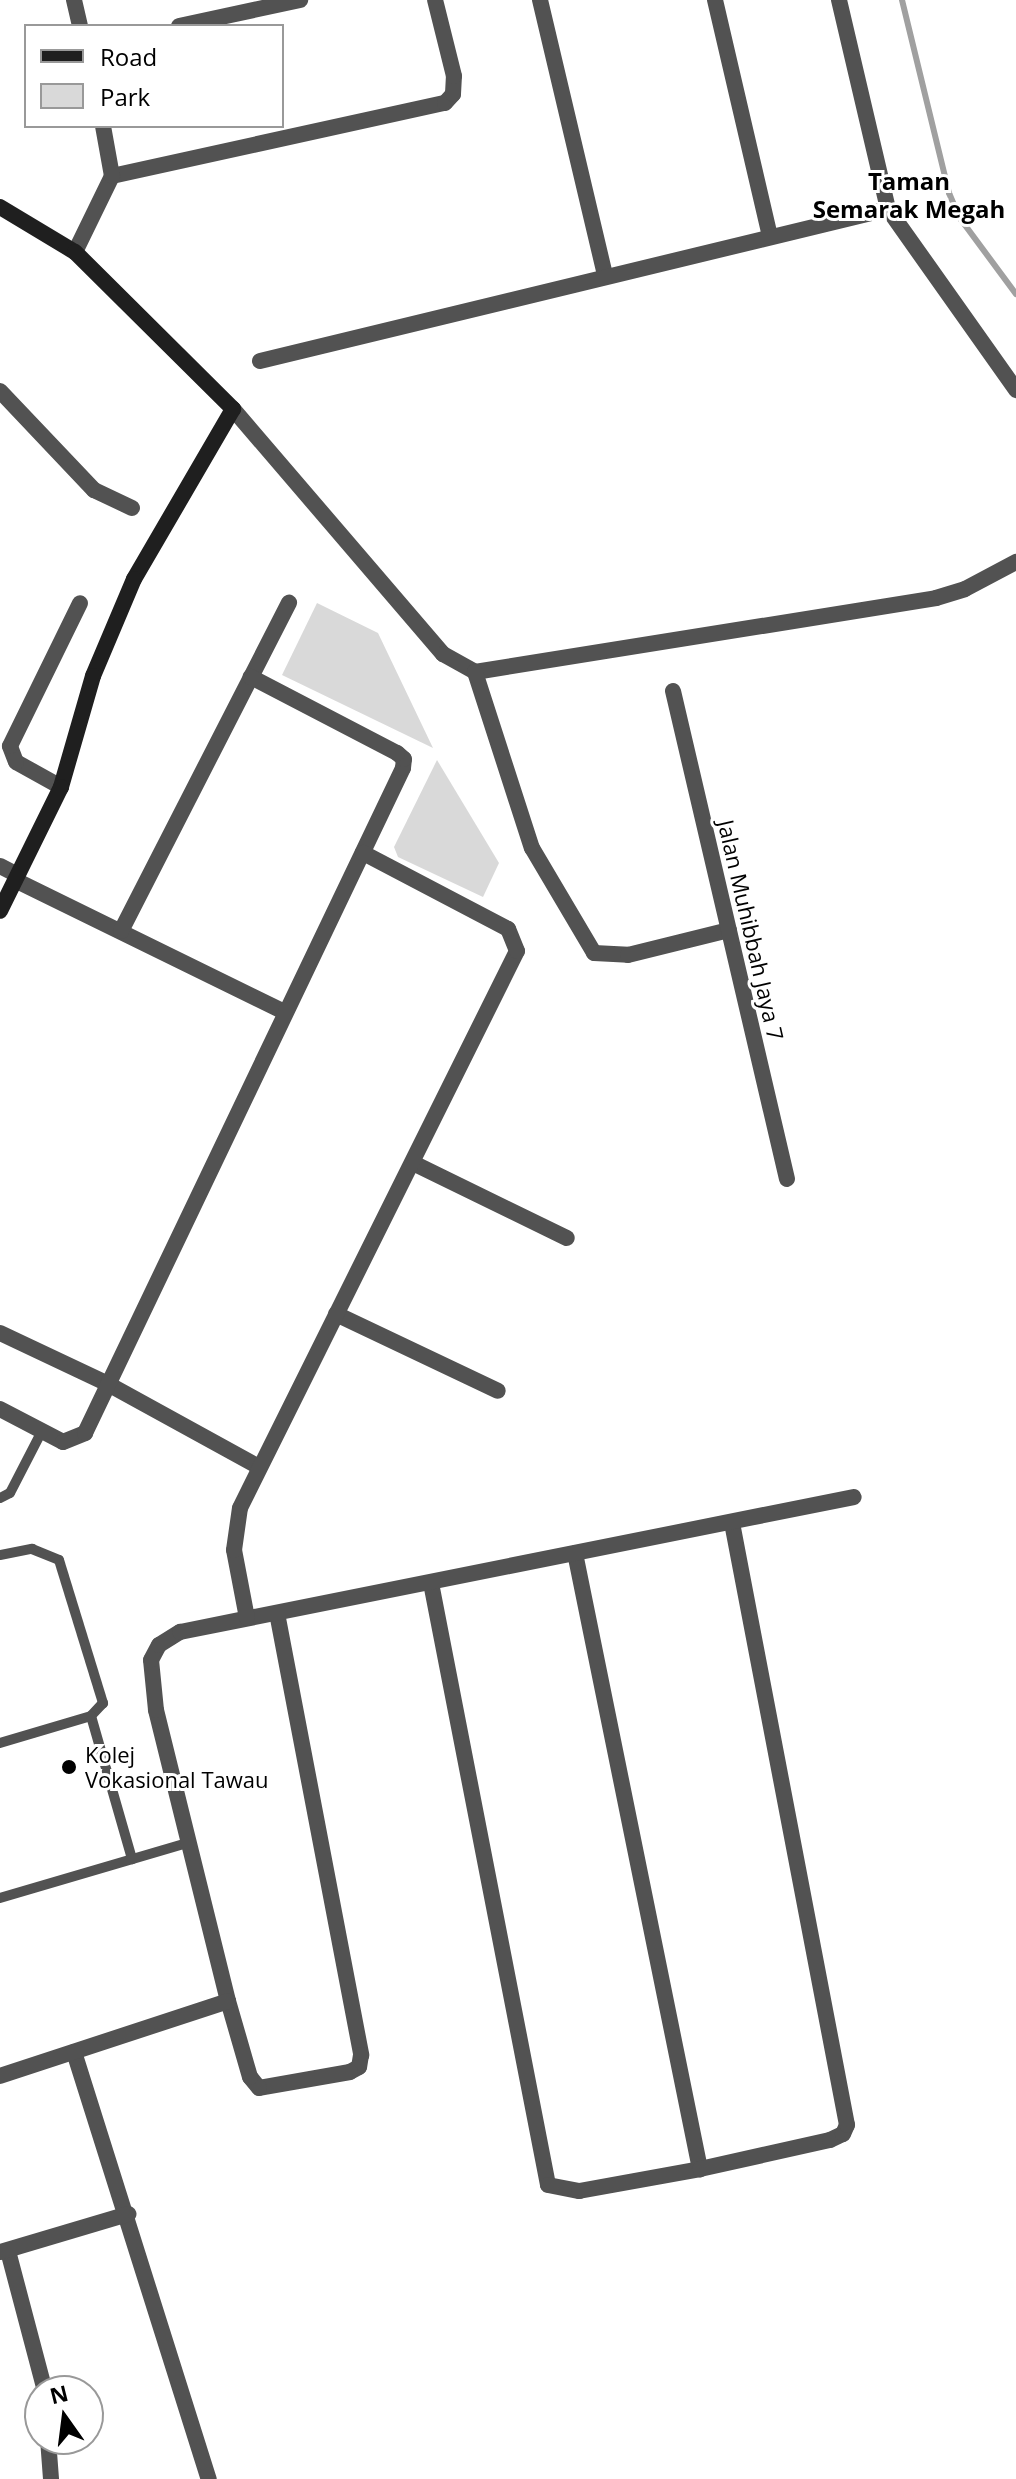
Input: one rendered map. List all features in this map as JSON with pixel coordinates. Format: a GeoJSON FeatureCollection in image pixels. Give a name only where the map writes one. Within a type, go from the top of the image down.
{"type":"FeatureCollection","features":[{"type":"Feature","properties":{"kind":"street"},"geometry":{"type":"LineString","coordinates":[[74,0],[80,24]]}},
{"type":"Feature","properties":{"kind":"street"},"geometry":{"type":"LineString","coordinates":[[188,24],[300,0]]}},
{"type":"Feature","properties":{"kind":"street"},"geometry":{"type":"LineString","coordinates":[[112,176],[445,103],[453,94],[454,76],[435,0]]}},
{"type":"Feature","properties":{"kind":"street"},"geometry":{"type":"LineString","coordinates":[[540,0],[605,276]]}},
{"type":"Feature","properties":{"kind":"street"},"geometry":{"type":"LineString","coordinates":[[715,0],[770,236]]}},
{"type":"Feature","properties":{"kind":"street"},"geometry":{"type":"LineString","coordinates":[[839,0],[888,209],[1016,390]]}},
{"type":"Feature","properties":{"kind":"street"},"geometry":{"type":"LineString","coordinates":[[75,252],[112,176],[103,128]]}},
{"type":"Feature","properties":{"kind":"street"},"geometry":{"type":"LineString","coordinates":[[0,207],[75,252],[233,409],[443,654],[475,672],[936,598],[965,589],[1016,562]]}},
{"type":"Feature","properties":{"kind":"street"},"geometry":{"type":"LineString","coordinates":[[260,361],[888,209]]}},
{"type":"Feature","properties":{"kind":"street"},"geometry":{"type":"LineString","coordinates":[[0,391],[94,490],[132,508]]}},
{"type":"Feature","properties":{"kind":"street"},"geometry":{"type":"LineString","coordinates":[[0,911],[61,787],[93,676],[134,579],[233,409]]}},
{"type":"Feature","properties":{"kind":"street"},"geometry":{"type":"LineString","coordinates":[[121,931],[289,602]]}},
{"type":"Feature","properties":{"kind":"street"},"geometry":{"type":"LineString","coordinates":[[61,787],[16,762],[10,746],[80,603]]}},
{"type":"Feature","properties":{"kind":"street"},"geometry":{"type":"LineString","coordinates":[[475,672],[532,848],[594,953],[628,955],[729,930]]}},
{"type":"Feature","properties":{"kind":"street"},"geometry":{"type":"LineString","coordinates":[[0,1409],[63,1442],[79,1438],[108,1384],[363,853],[404,759],[251,677]]}},
{"type":"Feature","properties":{"kind":"street","name":"Jalan Muhibbah Jaya 7"},"geometry":{"type":"LineString","coordinates":[[673,691],[787,1179]]}},
{"type":"Feature","properties":{"kind":"street"},"geometry":{"type":"LineString","coordinates":[[247,1618],[233,1533],[259,1467],[517,951],[516,939],[508,929],[363,853]]}},
{"type":"Feature","properties":{"kind":"street"},"geometry":{"type":"LineString","coordinates":[[0,866],[17,878],[285,1012]]}},
{"type":"Feature","properties":{"kind":"street"},"geometry":{"type":"LineString","coordinates":[[413,1163],[567,1238]]}},
{"type":"Feature","properties":{"kind":"street"},"geometry":{"type":"LineString","coordinates":[[336,1314],[498,1391]]}},
{"type":"Feature","properties":{"kind":"street"},"geometry":{"type":"LineString","coordinates":[[0,1333],[108,1384],[259,1467]]}},
{"type":"Feature","properties":{"kind":"street"},"geometry":{"type":"LineString","coordinates":[[277,1613],[359,2067],[259,2088],[250,2077],[228,2001],[156,1710],[151,1660],[159,1645],[180,1632],[854,1497]]}},
{"type":"Feature","properties":{"kind":"street"},"geometry":{"type":"LineString","coordinates":[[431,1583],[548,2185],[579,2191],[700,2169],[830,2140],[843,2134],[847,2125],[732,1523]]}},
{"type":"Feature","properties":{"kind":"street"},"geometry":{"type":"LineString","coordinates":[[575,1553],[700,2169]]}},
{"type":"Feature","properties":{"kind":"street"},"geometry":{"type":"LineString","coordinates":[[0,2076],[228,2001]]}},
{"type":"Feature","properties":{"kind":"street"},"geometry":{"type":"LineString","coordinates":[[74,2052],[128,2214],[209,2479]]}},
{"type":"Feature","properties":{"kind":"street"},"geometry":{"type":"LineString","coordinates":[[40,2375],[4,2252],[128,2214]]}},
{"type":"Feature","properties":{"kind":"street"},"geometry":{"type":"LineString","coordinates":[[49,2455],[51,2479]]}},
{"type":"Feature","properties":{"kind":"lane"},"geometry":{"type":"LineString","coordinates":[[0,1498],[10,1493],[42,1431]]}},
{"type":"Feature","properties":{"kind":"lane"},"geometry":{"type":"LineString","coordinates":[[0,1555],[32,1549],[59,1560],[101,1693],[100,1711],[91,1716],[0,1743]]}},
{"type":"Feature","properties":{"kind":"lane"},"geometry":{"type":"LineString","coordinates":[[91,1716],[132,1859]]}},
{"type":"Feature","properties":{"kind":"lane"},"geometry":{"type":"LineString","coordinates":[[0,1898],[187,1843]]}},
{"type":"Feature","properties":{"kind":"green space"},"geometry":{"type":"Polygon","coordinates":[[[317,603],[378,633],[433,748],[282,675],[317,603]]]}},
{"type":"Feature","properties":{"kind":"green space"},"geometry":{"type":"Polygon","coordinates":[[[437,760],[499,863],[483,897],[398,857],[394,847],[437,760]]]}},
{"type":"Feature","properties":{"kind":"waterway"},"geometry":{"type":"LineString","coordinates":[[902,0],[949,193],[959,217],[1016,294]]}},
{"type":"Feature","properties":{"kind":"place","name":"Kolej Vokasional Tawau"},"geometry":{"type":"Point","coordinates":[69,1767]}},
{"type":"Feature","properties":{"kind":"district","name":"Taman Semarak Megah"},"geometry":{"type":"Point","coordinates":[909,195]}}]}
